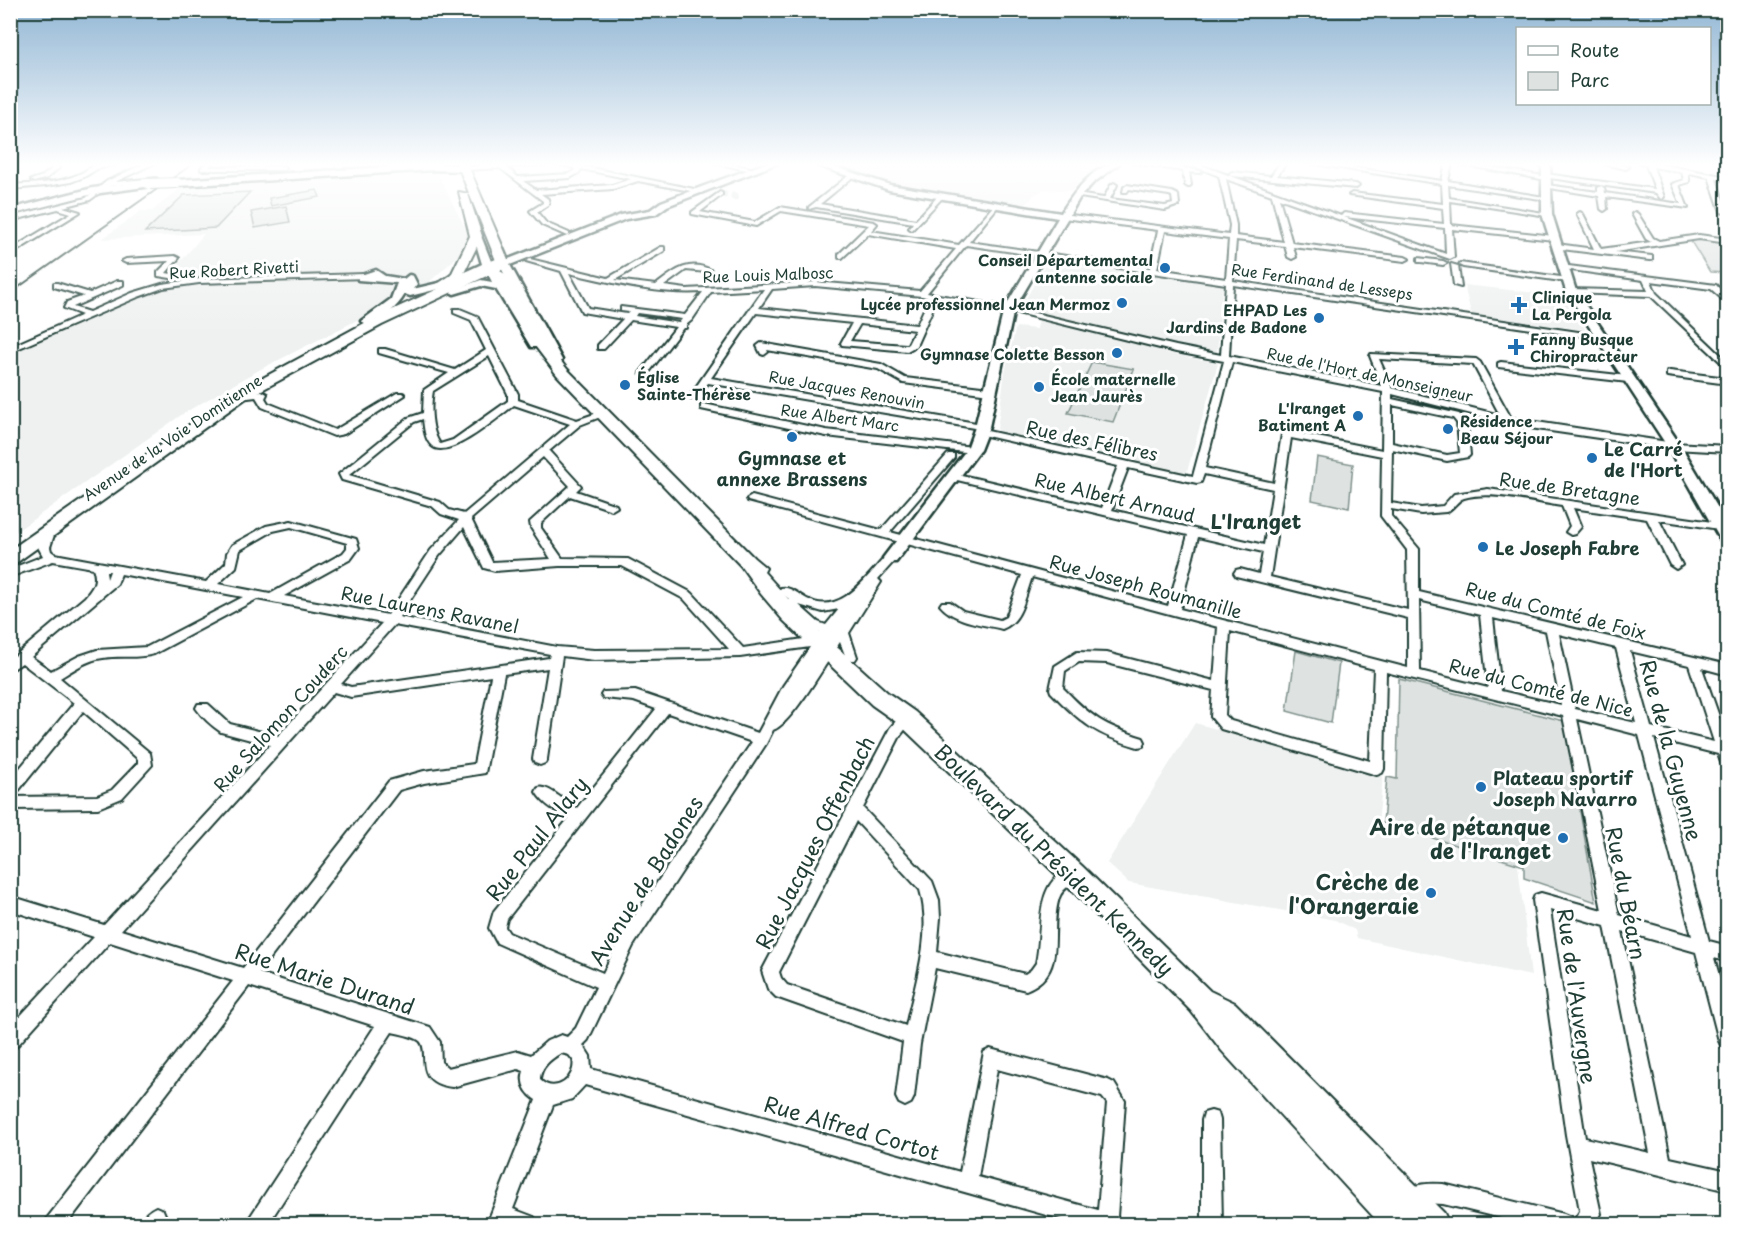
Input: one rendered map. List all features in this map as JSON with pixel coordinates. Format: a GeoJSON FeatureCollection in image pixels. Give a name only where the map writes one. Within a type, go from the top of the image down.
{"type":"FeatureCollection","features":[{"type":"Feature","properties":{"kind":"main road"},"geometry":{"type":"LineString","coordinates":[[445,284],[456,277],[476,236],[473,221]]}},
{"type":"Feature","properties":{"kind":"main road"},"geometry":{"type":"LineString","coordinates":[[480,221],[498,265],[539,342],[558,367],[748,562],[785,591],[824,648]]}},
{"type":"Feature","properties":{"kind":"main road"},"geometry":{"type":"LineString","coordinates":[[480,221],[498,265]]}},
{"type":"Feature","properties":{"kind":"main road","name":"Avenue de la Voie Domitienne"},"geometry":{"type":"LineString","coordinates":[[10,559],[240,396],[309,357],[498,265]]}},
{"type":"Feature","properties":{"kind":"main road","name":"Avenue de la Voie Domitienne"},"geometry":{"type":"LineString","coordinates":[[10,548],[234,392],[367,321],[445,284]]}},
{"type":"Feature","properties":{"kind":"main road"},"geometry":{"type":"LineString","coordinates":[[748,562],[761,585],[824,648]]}},
{"type":"Feature","properties":{"kind":"main road","name":"Boulevard du Président Kennedy"},"geometry":{"type":"LineString","coordinates":[[824,648],[885,705],[905,715],[1073,874],[1202,1001],[1232,1041],[1405,1211],[1433,1224]]}},
{"type":"Feature","properties":{"kind":"street"},"geometry":{"type":"LineString","coordinates":[[10,253],[64,221]]}},
{"type":"Feature","properties":{"kind":"street"},"geometry":{"type":"LineString","coordinates":[[541,221],[567,234]]}},
{"type":"Feature","properties":{"kind":"street"},"geometry":{"type":"LineString","coordinates":[[498,265],[567,234],[608,221]]}},
{"type":"Feature","properties":{"kind":"street"},"geometry":{"type":"LineString","coordinates":[[498,265],[530,257],[615,221]]}},
{"type":"Feature","properties":{"kind":"street"},"geometry":{"type":"LineString","coordinates":[[737,221],[756,224],[761,221]]}},
{"type":"Feature","properties":{"kind":"street"},"geometry":{"type":"LineString","coordinates":[[853,221],[874,224]]}},
{"type":"Feature","properties":{"kind":"street"},"geometry":{"type":"LineString","coordinates":[[842,256],[877,221]]}},
{"type":"Feature","properties":{"kind":"street"},"geometry":{"type":"LineString","coordinates":[[909,221],[917,222]]}},
{"type":"Feature","properties":{"kind":"street"},"geometry":{"type":"LineString","coordinates":[[922,294],[983,221]]}},
{"type":"Feature","properties":{"kind":"street"},"geometry":{"type":"LineString","coordinates":[[824,648],[843,633],[903,540],[973,450],[981,430],[1009,309],[1060,221]]}},
{"type":"Feature","properties":{"kind":"street"},"geometry":{"type":"LineString","coordinates":[[1101,221],[1405,259]]}},
{"type":"Feature","properties":{"kind":"street"},"geometry":{"type":"LineString","coordinates":[[1198,475],[1227,358],[1225,356],[1232,221]]}},
{"type":"Feature","properties":{"kind":"street"},"geometry":{"type":"LineString","coordinates":[[1282,221],[1292,257]]}},
{"type":"Feature","properties":{"kind":"street"},"geometry":{"type":"LineString","coordinates":[[1353,221],[1446,259],[1462,263],[1567,277],[1653,294]]}},
{"type":"Feature","properties":{"kind":"street"},"geometry":{"type":"LineString","coordinates":[[1392,221],[1449,226],[1555,242],[1599,252],[1649,258]]}},
{"type":"Feature","properties":{"kind":"street"},"geometry":{"type":"LineString","coordinates":[[1446,259],[1449,221]]}},
{"type":"Feature","properties":{"kind":"street"},"geometry":{"type":"LineString","coordinates":[[1549,221],[1567,277],[1599,337],[1674,446],[1728,539]]}},
{"type":"Feature","properties":{"kind":"street"},"geometry":{"type":"LineString","coordinates":[[1583,221],[1599,252]]}},
{"type":"Feature","properties":{"kind":"street"},"geometry":{"type":"LineString","coordinates":[[1639,221],[1650,239],[1656,242]]}},
{"type":"Feature","properties":{"kind":"street"},"geometry":{"type":"LineString","coordinates":[[903,238],[917,222]]}},
{"type":"Feature","properties":{"kind":"street"},"geometry":{"type":"LineString","coordinates":[[1153,270],[1162,228]]}},
{"type":"Feature","properties":{"kind":"street"},"geometry":{"type":"LineString","coordinates":[[33,231],[48,231]]}},
{"type":"Feature","properties":{"kind":"street","name":"Rue Ferdinand de Lesseps"},"geometry":{"type":"LineString","coordinates":[[866,232],[1230,281],[1599,337]]}},
{"type":"Feature","properties":{"kind":"street"},"geometry":{"type":"LineString","coordinates":[[476,236],[498,265]]}},
{"type":"Feature","properties":{"kind":"street"},"geometry":{"type":"LineString","coordinates":[[1599,252],[1700,237],[1728,241]]}},
{"type":"Feature","properties":{"kind":"street"},"geometry":{"type":"LineString","coordinates":[[609,280],[658,250],[638,250]]}},
{"type":"Feature","properties":{"kind":"street","name":"Rue Louis Malbosc"},"geometry":{"type":"LineString","coordinates":[[530,257],[564,270],[609,280],[658,287],[709,290],[771,285],[851,286],[922,294],[1009,309]]}},
{"type":"Feature","properties":{"kind":"street"},"geometry":{"type":"LineString","coordinates":[[126,261],[175,258],[161,274],[163,277],[190,279],[189,282]]}},
{"type":"Feature","properties":{"kind":"street"},"geometry":{"type":"LineString","coordinates":[[1421,260],[1446,259],[1454,266],[1458,285]]}},
{"type":"Feature","properties":{"kind":"street"},"geometry":{"type":"LineString","coordinates":[[1454,266],[1462,263]]}},
{"type":"Feature","properties":{"kind":"street","name":"Avenue de la Voie Domitienne"},"geometry":{"type":"LineString","coordinates":[[445,284],[498,265]]}},
{"type":"Feature","properties":{"kind":"street","name":"Avenue de la Voie Domitienne"},"geometry":{"type":"LineString","coordinates":[[422,302],[481,283],[498,265]]}},
{"type":"Feature","properties":{"kind":"street"},"geometry":{"type":"LineString","coordinates":[[658,287],[684,268],[706,270]]}},
{"type":"Feature","properties":{"kind":"street"},"geometry":{"type":"LineString","coordinates":[[564,270],[581,303],[632,313],[689,318]]}},
{"type":"Feature","properties":{"kind":"street"},"geometry":{"type":"LineString","coordinates":[[364,276],[366,280],[378,277],[407,277],[411,280],[407,290],[410,293],[445,284]]}},
{"type":"Feature","properties":{"kind":"street","name":"Rue Robert Rivetti"},"geometry":{"type":"LineString","coordinates":[[10,350],[144,291],[189,282],[364,276]]}},
{"type":"Feature","properties":{"kind":"street"},"geometry":{"type":"LineString","coordinates":[[367,321],[393,304],[402,287],[402,282],[398,279],[378,277]]}},
{"type":"Feature","properties":{"kind":"street"},"geometry":{"type":"LineString","coordinates":[[1567,277],[1646,278],[1713,287],[1728,302]]}},
{"type":"Feature","properties":{"kind":"street"},"geometry":{"type":"LineString","coordinates":[[1646,278],[1653,294],[1728,368]]}},
{"type":"Feature","properties":{"kind":"street"},"geometry":{"type":"LineString","coordinates":[[89,315],[68,308],[70,304],[120,283]]}},
{"type":"Feature","properties":{"kind":"street"},"geometry":{"type":"LineString","coordinates":[[57,285],[90,295]]}},
{"type":"Feature","properties":{"kind":"street"},"geometry":{"type":"LineString","coordinates":[[694,397],[771,285]]}},
{"type":"Feature","properties":{"kind":"street"},"geometry":{"type":"LineString","coordinates":[[644,373],[709,290]]}},
{"type":"Feature","properties":{"kind":"street"},"geometry":{"type":"LineString","coordinates":[[857,321],[845,343],[907,348],[912,346],[934,296]]}},
{"type":"Feature","properties":{"kind":"street","name":"Rue de l'Hort de Monseigneur"},"geometry":{"type":"LineString","coordinates":[[1009,309],[1388,396],[1508,421],[1674,446],[1728,449]]}},
{"type":"Feature","properties":{"kind":"street"},"geometry":{"type":"LineString","coordinates":[[754,310],[920,328]]}},
{"type":"Feature","properties":{"kind":"street"},"geometry":{"type":"LineString","coordinates":[[457,311],[474,318],[513,394],[513,402]]}},
{"type":"Feature","properties":{"kind":"street"},"geometry":{"type":"LineString","coordinates":[[632,313],[637,320],[683,326]]}},
{"type":"Feature","properties":{"kind":"street"},"geometry":{"type":"LineString","coordinates":[[601,347],[632,313]]}},
{"type":"Feature","properties":{"kind":"street"},"geometry":{"type":"LineString","coordinates":[[764,352],[761,346],[871,364],[903,380],[990,391]]}},
{"type":"Feature","properties":{"kind":"street"},"geometry":{"type":"LineString","coordinates":[[382,351],[454,372]]}},
{"type":"Feature","properties":{"kind":"street"},"geometry":{"type":"LineString","coordinates":[[490,351],[429,390],[427,415],[433,442],[438,446],[446,447],[513,402]]}},
{"type":"Feature","properties":{"kind":"street"},"geometry":{"type":"LineString","coordinates":[[1414,674],[1413,549],[1386,516],[1388,396],[1374,356],[1476,362],[1508,421]]}},
{"type":"Feature","properties":{"kind":"street"},"geometry":{"type":"LineString","coordinates":[[1501,364],[1628,379]]}},
{"type":"Feature","properties":{"kind":"street"},"geometry":{"type":"LineString","coordinates":[[1670,374],[1728,381]]}},
{"type":"Feature","properties":{"kind":"street","name":"Rue Jacques Renouvin"},"geometry":{"type":"LineString","coordinates":[[706,380],[981,430]]}},
{"type":"Feature","properties":{"kind":"street"},"geometry":{"type":"LineString","coordinates":[[240,396],[262,394],[260,398],[265,405],[334,433],[341,432],[400,395]]}},
{"type":"Feature","properties":{"kind":"street"},"geometry":{"type":"LineString","coordinates":[[1264,579],[1287,434],[1447,458],[1465,454],[1461,422],[1456,416],[1388,396]]}},
{"type":"Feature","properties":{"kind":"street"},"geometry":{"type":"LineString","coordinates":[[513,402],[577,423],[603,414]]}},
{"type":"Feature","properties":{"kind":"street","name":"Rue Albert Marc"},"geometry":{"type":"LineString","coordinates":[[704,407],[826,433],[973,450]]}},
{"type":"Feature","properties":{"kind":"street"},"geometry":{"type":"LineString","coordinates":[[427,415],[411,420],[344,474],[346,478],[435,504],[445,512],[465,518],[488,565],[495,567],[615,560],[624,562],[688,596],[740,653]]}},
{"type":"Feature","properties":{"kind":"street","name":"Rue Salomon Couderc"},"geometry":{"type":"LineString","coordinates":[[10,1041],[391,620],[435,553],[465,518],[577,423]]}},
{"type":"Feature","properties":{"kind":"street","name":"Rue des Félibres"},"geometry":{"type":"LineString","coordinates":[[981,430],[1124,464],[1278,487]]}},
{"type":"Feature","properties":{"kind":"street"},"geometry":{"type":"LineString","coordinates":[[543,451],[576,486],[571,493],[536,522],[536,528],[560,562]]}},
{"type":"Feature","properties":{"kind":"street"},"geometry":{"type":"LineString","coordinates":[[883,534],[951,456]]}},
{"type":"Feature","properties":{"kind":"street"},"geometry":{"type":"LineString","coordinates":[[1106,512],[1124,464]]}},
{"type":"Feature","properties":{"kind":"street","name":"Rue Albert Arnaud"},"geometry":{"type":"LineString","coordinates":[[953,477],[1268,550]]}},
{"type":"Feature","properties":{"kind":"street","name":"Rue de Bretagne"},"geometry":{"type":"LineString","coordinates":[[1385,505],[1421,511],[1446,509],[1458,496],[1488,492],[1719,526]]}},
{"type":"Feature","properties":{"kind":"street"},"geometry":{"type":"LineString","coordinates":[[571,493],[612,507]]}},
{"type":"Feature","properties":{"kind":"street","name":"Rue Joseph Roumanille"},"geometry":{"type":"LineString","coordinates":[[752,499],[1380,666]]}},
{"type":"Feature","properties":{"kind":"street"},"geometry":{"type":"LineString","coordinates":[[1566,503],[1576,527],[1571,532]]}},
{"type":"Feature","properties":{"kind":"street"},"geometry":{"type":"LineString","coordinates":[[1651,516],[1676,565]]}},
{"type":"Feature","properties":{"kind":"street"},"geometry":{"type":"LineString","coordinates":[[209,586],[232,564],[236,548],[279,525],[291,524],[352,541],[353,548],[347,556],[271,598]]}},
{"type":"Feature","properties":{"kind":"street"},"geometry":{"type":"LineString","coordinates":[[50,532],[44,547],[46,553],[52,557]]}},
{"type":"Feature","properties":{"kind":"street"},"geometry":{"type":"LineString","coordinates":[[1173,611],[1194,533]]}},
{"type":"Feature","properties":{"kind":"street"},"geometry":{"type":"LineString","coordinates":[[10,573],[52,557]]}},
{"type":"Feature","properties":{"kind":"street","name":"Rue Laurens Ravanel"},"geometry":{"type":"LineString","coordinates":[[52,557],[391,620],[556,657],[594,654],[740,653],[824,648]]}},
{"type":"Feature","properties":{"kind":"street"},"geometry":{"type":"LineString","coordinates":[[785,591],[820,609],[833,609],[873,577],[891,558]]}},
{"type":"Feature","properties":{"kind":"street"},"geometry":{"type":"LineString","coordinates":[[89,600],[103,583],[104,576],[97,565]]}},
{"type":"Feature","properties":{"kind":"street"},"geometry":{"type":"LineString","coordinates":[[10,667],[113,581],[116,569]]}},
{"type":"Feature","properties":{"kind":"street"},"geometry":{"type":"LineString","coordinates":[[946,605],[959,614],[1002,625],[1011,619],[1028,573]]}},
{"type":"Feature","properties":{"kind":"street"},"geometry":{"type":"LineString","coordinates":[[1240,573],[1412,615]]}},
{"type":"Feature","properties":{"kind":"street"},"geometry":{"type":"LineString","coordinates":[[824,648],[873,577]]}},
{"type":"Feature","properties":{"kind":"street"},"geometry":{"type":"LineString","coordinates":[[824,648],[859,589]]}},
{"type":"Feature","properties":{"kind":"street","name":"Rue du Comté de Foix"},"geometry":{"type":"LineString","coordinates":[[1412,594],[1728,670]]}},
{"type":"Feature","properties":{"kind":"street"},"geometry":{"type":"LineString","coordinates":[[52,676],[92,655],[106,653],[134,656],[150,651],[256,595]]}},
{"type":"Feature","properties":{"kind":"street"},"geometry":{"type":"LineString","coordinates":[[1486,612],[1495,694]]}},
{"type":"Feature","properties":{"kind":"street"},"geometry":{"type":"LineString","coordinates":[[824,648],[852,616]]}},
{"type":"Feature","properties":{"kind":"street"},"geometry":{"type":"LineString","coordinates":[[1224,625],[1218,717],[1226,725],[1377,769],[1380,666]]}},
{"type":"Feature","properties":{"kind":"street","name":"Rue du Béarn"},"geometry":{"type":"LineString","coordinates":[[1552,628],[1662,1166]]}},
{"type":"Feature","properties":{"kind":"street","name":"Rue de la Guyenne"},"geometry":{"type":"LineString","coordinates":[[1622,645],[1705,948],[1728,1041]]}},
{"type":"Feature","properties":{"kind":"street","name":"Avenue de Badones"},"geometry":{"type":"LineString","coordinates":[[571,1045],[582,1034],[627,941],[761,740],[790,707],[824,648]]}},
{"type":"Feature","properties":{"kind":"street"},"geometry":{"type":"LineString","coordinates":[[10,803],[98,802],[117,794],[145,765],[145,757],[81,704],[52,676],[22,657]]}},
{"type":"Feature","properties":{"kind":"street"},"geometry":{"type":"LineString","coordinates":[[332,687],[351,692],[499,669],[556,657],[540,759]]}},
{"type":"Feature","properties":{"kind":"street"},"geometry":{"type":"LineString","coordinates":[[1138,742],[1107,734],[1083,717],[1056,689],[1059,669],[1077,657],[1107,658],[1220,687]]}},
{"type":"Feature","properties":{"kind":"street"},"geometry":{"type":"LineString","coordinates":[[1694,662],[1728,764]]}},
{"type":"Feature","properties":{"kind":"street","name":"Rue du Comté de Nice"},"geometry":{"type":"LineString","coordinates":[[1380,666],[1725,751]]}},
{"type":"Feature","properties":{"kind":"street"},"geometry":{"type":"LineString","coordinates":[[55,1224],[394,785],[424,777],[480,769],[499,669]]}},
{"type":"Feature","properties":{"kind":"street"},"geometry":{"type":"LineString","coordinates":[[609,695],[635,696],[761,740]]}},
{"type":"Feature","properties":{"kind":"street"},"geometry":{"type":"LineString","coordinates":[[10,790],[81,704]]}},
{"type":"Feature","properties":{"kind":"street","name":"Rue Paul Alary"},"geometry":{"type":"LineString","coordinates":[[606,984],[503,938],[497,928],[500,916],[666,706]]}},
{"type":"Feature","properties":{"kind":"street"},"geometry":{"type":"LineString","coordinates":[[203,708],[226,728],[282,743]]}},
{"type":"Feature","properties":{"kind":"street","name":"Rue Jacques Offenbach"},"geometry":{"type":"LineString","coordinates":[[905,715],[770,971],[774,984],[782,991],[912,1036]]}},
{"type":"Feature","properties":{"kind":"street"},"geometry":{"type":"LineString","coordinates":[[543,792],[560,807],[579,816]]}},
{"type":"Feature","properties":{"kind":"street"},"geometry":{"type":"LineString","coordinates":[[855,810],[927,886],[933,897],[928,958],[912,1036],[905,1097]]}},
{"type":"Feature","properties":{"kind":"street"},"geometry":{"type":"LineString","coordinates":[[928,958],[1026,982],[1033,981],[1040,975],[1044,964],[1052,898],[1057,885],[1073,874]]}},
{"type":"Feature","properties":{"kind":"street","name":"Rue de l'Auvergne"},"geometry":{"type":"LineString","coordinates":[[1577,1146],[1541,900],[1728,954]]}},
{"type":"Feature","properties":{"kind":"street","name":"Rue Marie Durand"},"geometry":{"type":"LineString","coordinates":[[10,903],[247,976],[424,1034],[431,1042],[432,1066],[444,1077],[452,1078],[518,1059],[534,1065]]}},
{"type":"Feature","properties":{"kind":"street"},"geometry":{"type":"LineString","coordinates":[[257,1224],[389,1021]]}},
{"type":"Feature","properties":{"kind":"street"},"geometry":{"type":"LineString","coordinates":[[561,1044],[571,1045],[582,1057],[582,1075],[567,1092],[546,1096],[538,1092],[533,1084],[534,1065],[550,1047],[561,1044]]}},
{"type":"Feature","properties":{"kind":"street"},"geometry":{"type":"LineString","coordinates":[[967,1184],[990,1059],[1108,1089],[1116,1101],[1108,1224]]}},
{"type":"Feature","properties":{"kind":"street","name":"Rue Alfred Cortot"},"geometry":{"type":"LineString","coordinates":[[582,1075],[1108,1224]]}},
{"type":"Feature","properties":{"kind":"street"},"geometry":{"type":"LineString","coordinates":[[527,1224],[500,1220],[543,1110],[546,1096]]}},
{"type":"Feature","properties":{"kind":"street"},"geometry":{"type":"LineString","coordinates":[[1211,1120],[1212,1224]]}},
{"type":"Feature","properties":{"kind":"street"},"geometry":{"type":"LineString","coordinates":[[1582,1224],[1591,1214],[1577,1146],[1728,1181]]}},
{"type":"Feature","properties":{"kind":"street"},"geometry":{"type":"LineString","coordinates":[[1405,1211],[1424,1193],[1443,1194],[1564,1224]]}},
{"type":"Feature","properties":{"kind":"shaded area"},"geometry":{"type":"Polygon","coordinates":[[[128,221],[461,221],[471,240],[467,248],[426,285],[259,370],[184,413],[11,535],[11,346],[154,286],[169,275],[204,234],[102,239],[128,221]]]}},
{"type":"Feature","properties":{"kind":"shaded area","name":"Lycée professionnel Jean Mermoz"},"geometry":{"type":"Polygon","coordinates":[[[1049,258],[1223,284],[1217,352],[1175,346],[1020,309],[1049,258]]]}},
{"type":"Feature","properties":{"kind":"shaded area","name":"Clinique La Pergola"},"geometry":{"type":"Polygon","coordinates":[[[1464,285],[1564,296],[1586,330],[1478,316],[1471,313],[1464,285]]]}},
{"type":"Feature","properties":{"kind":"shaded area"},"geometry":{"type":"Polygon","coordinates":[[[1039,320],[1162,349],[1166,353],[1218,363],[1186,475],[1005,435],[997,429],[1005,372],[1016,327],[1037,329],[1039,320]]]}},
{"type":"Feature","properties":{"kind":"shaded area"},"geometry":{"type":"Polygon","coordinates":[[[1195,723],[1383,776],[1378,824],[1518,865],[1531,976],[1357,938],[1355,930],[1335,920],[1129,883],[1107,863],[1195,723]]]}},
{"type":"Feature","properties":{"kind":"green space"},"geometry":{"type":"Polygon","coordinates":[[[157,221],[223,221],[216,228],[145,232],[157,221]]]}},
{"type":"Feature","properties":{"kind":"green space"},"geometry":{"type":"Polygon","coordinates":[[[253,221],[290,222],[255,228],[253,221]]]}},
{"type":"Feature","properties":{"kind":"green space"},"geometry":{"type":"Polygon","coordinates":[[[1690,240],[1727,242],[1727,273],[1710,272],[1690,240]]]}},
{"type":"Feature","properties":{"kind":"green space"},"geometry":{"type":"Polygon","coordinates":[[[1092,362],[1134,369],[1113,422],[1068,413],[1092,362]]]}},
{"type":"Feature","properties":{"kind":"green space"},"geometry":{"type":"Polygon","coordinates":[[[1317,457],[1353,464],[1349,508],[1312,500],[1317,457]]]}},
{"type":"Feature","properties":{"kind":"green space"},"geometry":{"type":"Polygon","coordinates":[[[1296,651],[1339,663],[1331,723],[1287,711],[1296,651]]]}},
{"type":"Feature","properties":{"kind":"green space","name":"Plateau sportif Joseph Navarro"},"geometry":{"type":"Polygon","coordinates":[[[1399,679],[1564,721],[1596,902],[1524,878],[1524,866],[1383,823],[1387,777],[1397,779],[1399,679]]]}},
{"type":"Feature","properties":{"kind":"railway"},"geometry":{"type":"LineString","coordinates":[[16,289],[113,221]]}},
{"type":"Feature","properties":{"kind":"railway"},"geometry":{"type":"LineString","coordinates":[[10,293],[18,288]]}},
{"type":"Feature","properties":{"kind":"place","name":"Conseil Départemental antenne sociale"},"geometry":{"type":"Point","coordinates":[1165,268]}},
{"type":"Feature","properties":{"kind":"place","name":"Lycée professionnel Jean Mermoz"},"geometry":{"type":"Point","coordinates":[1122,303]}},
{"type":"Feature","properties":{"kind":"place","name":"Clinique La Pergola"},"geometry":{"type":"Point","coordinates":[1519,305]}},
{"type":"Feature","properties":{"kind":"place","name":"EHPAD Les Jardins de Badone"},"geometry":{"type":"Point","coordinates":[1319,318]}},
{"type":"Feature","properties":{"kind":"place","name":"Fanny Busque Chiropracteur"},"geometry":{"type":"Point","coordinates":[1516,347]}},
{"type":"Feature","properties":{"kind":"place","name":"Gymnase Colette Besson"},"geometry":{"type":"Point","coordinates":[1117,353]}},
{"type":"Feature","properties":{"kind":"place","name":"Église Sainte-Thérèse"},"geometry":{"type":"Point","coordinates":[625,385]}},
{"type":"Feature","properties":{"kind":"place","name":"École maternelle Jean Jaurès"},"geometry":{"type":"Point","coordinates":[1039,387]}},
{"type":"Feature","properties":{"kind":"place","name":"L'Iranget Batiment A"},"geometry":{"type":"Point","coordinates":[1358,416]}},
{"type":"Feature","properties":{"kind":"place","name":"Résidence Beau Séjour"},"geometry":{"type":"Point","coordinates":[1448,429]}},
{"type":"Feature","properties":{"kind":"place","name":"Gymnase et annexe Brassens"},"geometry":{"type":"Point","coordinates":[792,437]}},
{"type":"Feature","properties":{"kind":"place","name":"Le Carré de l'Hort"},"geometry":{"type":"Point","coordinates":[1592,458]}},
{"type":"Feature","properties":{"kind":"place","name":"Le Joseph Fabre"},"geometry":{"type":"Point","coordinates":[1483,547]}},
{"type":"Feature","properties":{"kind":"place","name":"Plateau sportif Joseph Navarro"},"geometry":{"type":"Point","coordinates":[1481,787]}},
{"type":"Feature","properties":{"kind":"place","name":"Aire de pétanque de l'Iranget"},"geometry":{"type":"Point","coordinates":[1563,838]}},
{"type":"Feature","properties":{"kind":"place","name":"Crèche de l'Orangeraie"},"geometry":{"type":"Point","coordinates":[1431,893]}},
{"type":"Feature","properties":{"kind":"district","name":"L'Iranget"},"geometry":{"type":"Point","coordinates":[1256,521]}}]}
